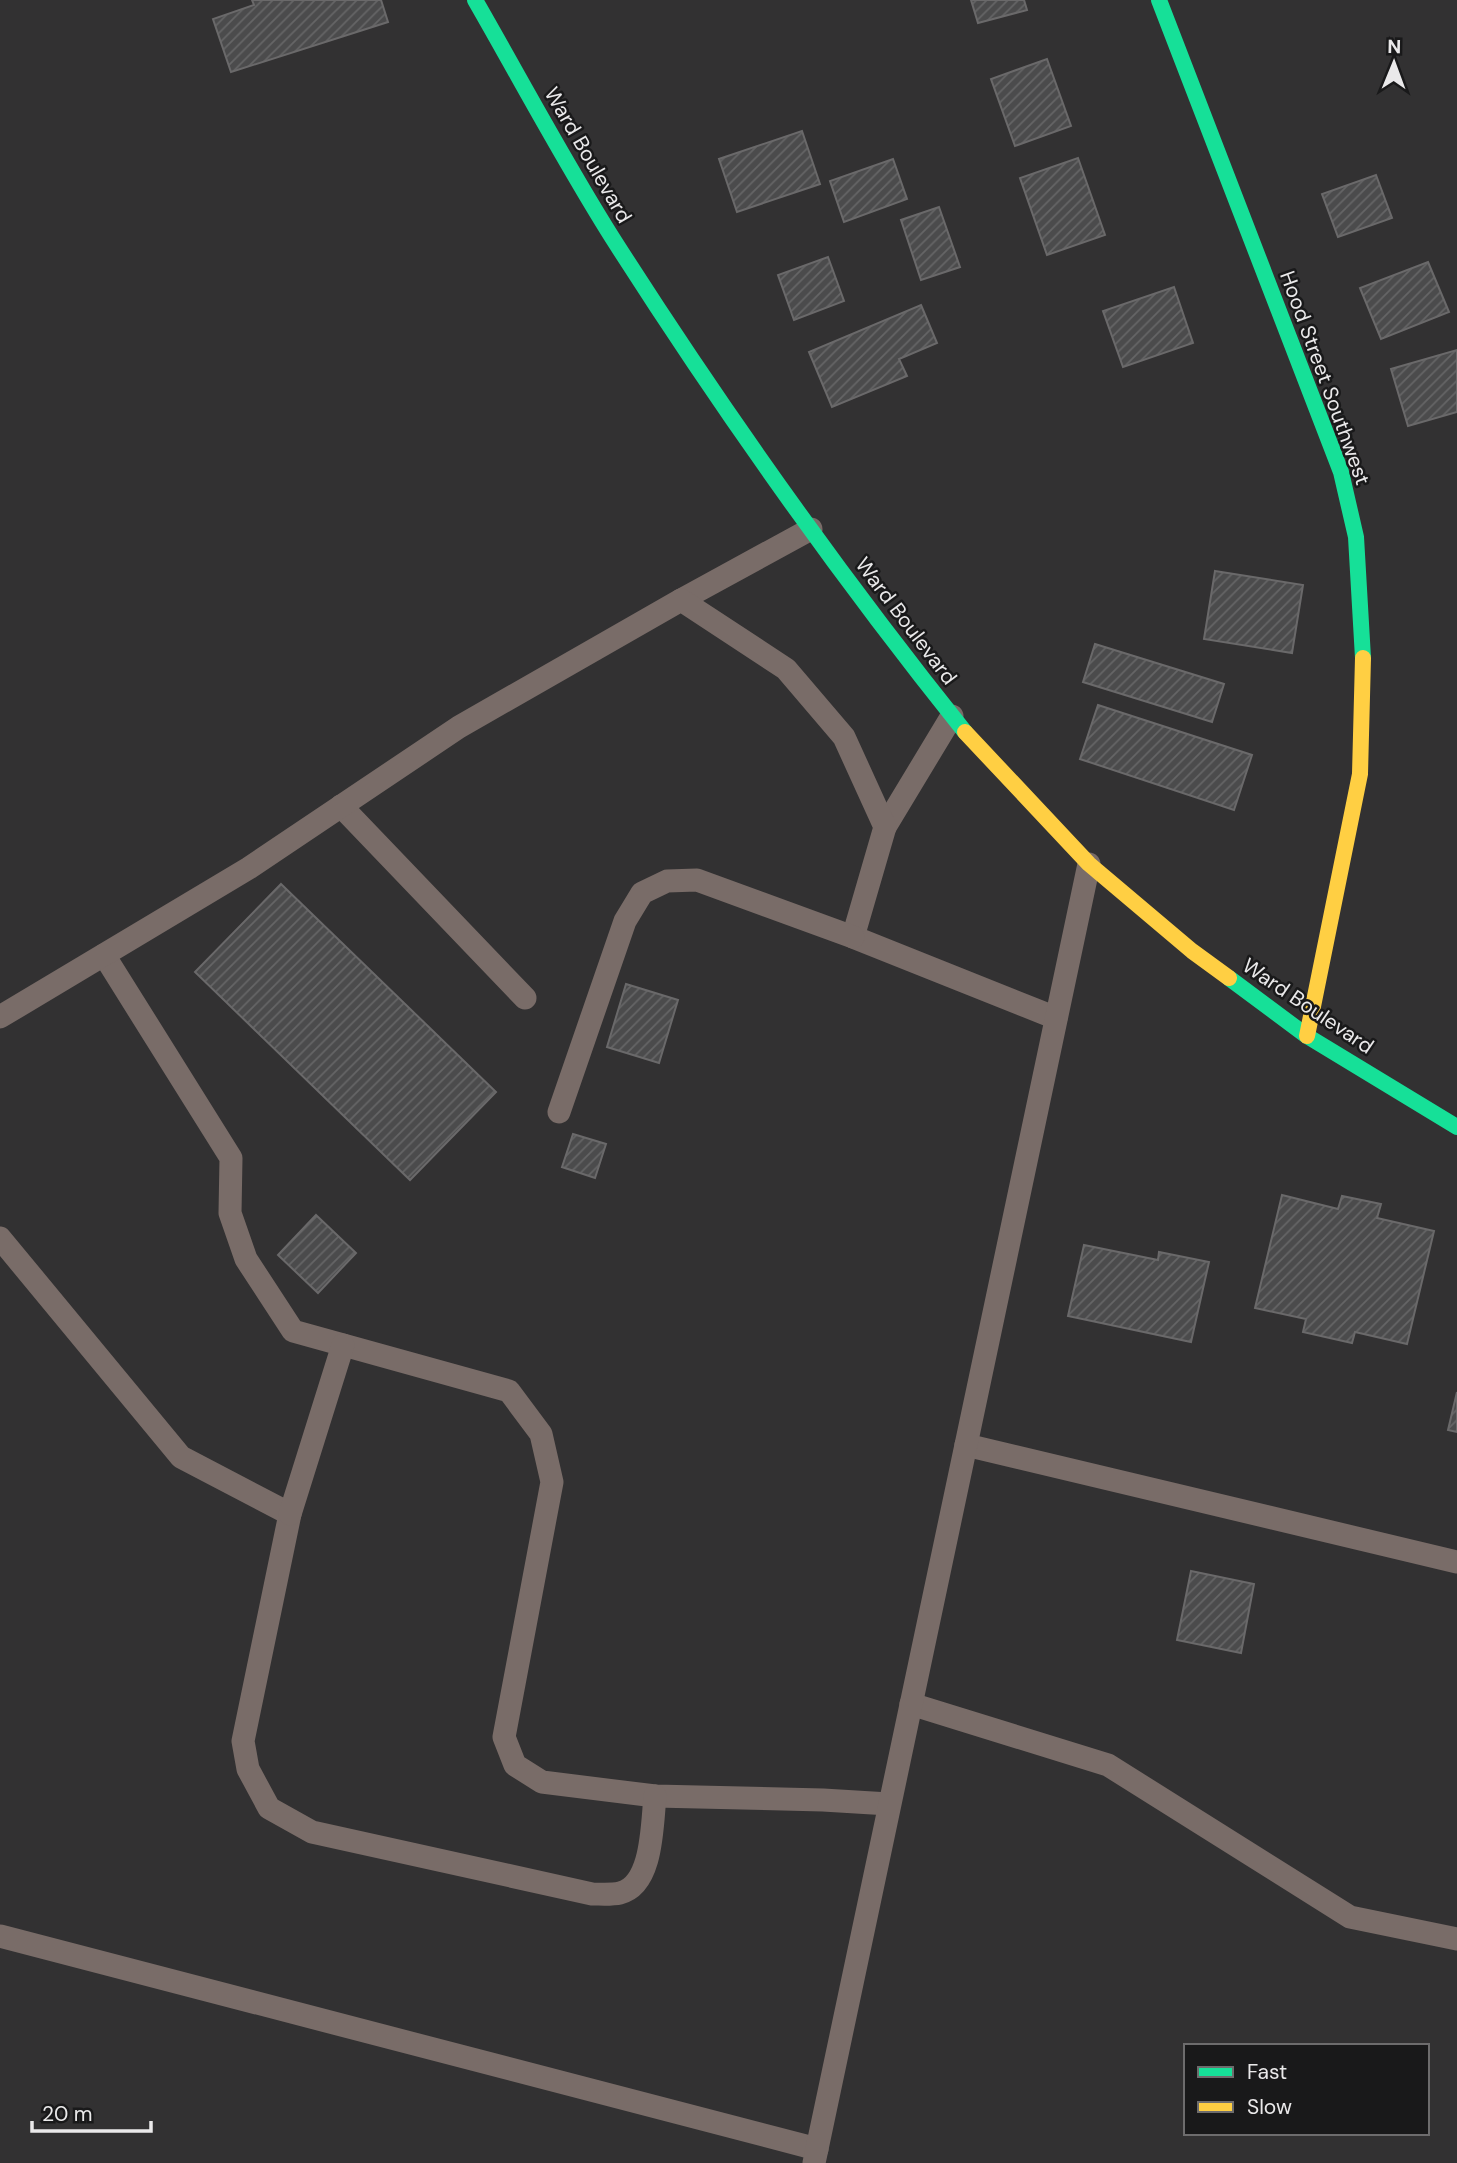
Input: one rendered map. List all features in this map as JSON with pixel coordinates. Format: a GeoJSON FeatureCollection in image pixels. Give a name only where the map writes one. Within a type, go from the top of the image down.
{"type":"FeatureCollection","features":[{"type":"Feature","properties":{"kind":"main road","name":"Ward Boulevard"},"geometry":{"type":"LineString","coordinates":[[475,0],[614,241],[750,444],[898,648],[952,716],[1089,864],[1192,951],[1307,1036],[1457,1127]]}},
{"type":"Feature","properties":{"kind":"main road","name":"Hood Street Southwest"},"geometry":{"type":"LineString","coordinates":[[1159,0],[1341,472],[1356,537],[1364,673],[1360,774],[1307,1036]]}},
{"type":"Feature","properties":{"kind":"lane"},"geometry":{"type":"LineString","coordinates":[[0,1017],[249,868],[459,727],[811,529]]}},
{"type":"Feature","properties":{"kind":"lane"},"geometry":{"type":"LineString","coordinates":[[681,600],[786,669],[844,737],[885,827]]}},
{"type":"Feature","properties":{"kind":"lane"},"geometry":{"type":"LineString","coordinates":[[853,937],[885,827],[952,716]]}},
{"type":"Feature","properties":{"kind":"lane"},"geometry":{"type":"LineString","coordinates":[[341,806],[526,998]]}},
{"type":"Feature","properties":{"kind":"lane"},"geometry":{"type":"LineString","coordinates":[[0,1936],[815,2156],[1089,864]]}},
{"type":"Feature","properties":{"kind":"lane"},"geometry":{"type":"LineString","coordinates":[[559,1112],[625,921],[642,893],[667,881],[697,880],[853,937],[1056,1018]]}},
{"type":"Feature","properties":{"kind":"lane"},"geometry":{"type":"LineString","coordinates":[[104,955],[231,1158],[230,1213],[246,1259],[293,1331],[509,1391],[541,1434],[552,1482],[505,1737],[515,1765],[542,1782],[655,1796],[889,1804]]}},
{"type":"Feature","properties":{"kind":"lane"},"geometry":{"type":"LineString","coordinates":[[0,1238],[181,1457],[290,1514]]}},
{"type":"Feature","properties":{"kind":"lane"},"geometry":{"type":"LineString","coordinates":[[344,1345],[290,1514],[243,1741],[248,1769],[269,1808],[312,1832],[592,1894],[621,1893],[636,1884],[647,1861],[655,1796]]}},
{"type":"Feature","properties":{"kind":"lane"},"geometry":{"type":"LineString","coordinates":[[966,1445],[1457,1562]]}},
{"type":"Feature","properties":{"kind":"lane"},"geometry":{"type":"LineString","coordinates":[[911,1704],[1108,1765],[1350,1917],[1457,1939]]}},
{"type":"Feature","properties":{"kind":"building"},"geometry":{"type":"Polygon","coordinates":[[[252,0],[381,0],[388,22],[231,72],[213,19],[254,5],[252,0]]]}},
{"type":"Feature","properties":{"kind":"building"},"geometry":{"type":"Polygon","coordinates":[[[971,0],[1024,0],[1027,10],[978,23],[971,0]]]}},
{"type":"Feature","properties":{"kind":"building"},"geometry":{"type":"Polygon","coordinates":[[[1047,59],[1071,126],[1015,146],[991,79],[1047,59]]]}},
{"type":"Feature","properties":{"kind":"building"},"geometry":{"type":"Polygon","coordinates":[[[802,131],[820,184],[737,212],[719,159],[802,131]]]}},
{"type":"Feature","properties":{"kind":"building"},"geometry":{"type":"Polygon","coordinates":[[[1078,158],[1105,235],[1047,255],[1020,178],[1078,158]]]}},
{"type":"Feature","properties":{"kind":"building"},"geometry":{"type":"Polygon","coordinates":[[[893,159],[907,199],[844,222],[830,181],[893,159]]]}},
{"type":"Feature","properties":{"kind":"building"},"geometry":{"type":"Polygon","coordinates":[[[1376,175],[1392,218],[1338,237],[1322,194],[1376,175]]]}},
{"type":"Feature","properties":{"kind":"building"},"geometry":{"type":"Polygon","coordinates":[[[939,207],[960,267],[921,280],[901,220],[939,207]]]}},
{"type":"Feature","properties":{"kind":"building"},"geometry":{"type":"Polygon","coordinates":[[[828,257],[844,301],[794,320],[778,275],[828,257]]]}},
{"type":"Feature","properties":{"kind":"building"},"geometry":{"type":"Polygon","coordinates":[[[1428,262],[1449,312],[1381,339],[1360,288],[1428,262]]]}},
{"type":"Feature","properties":{"kind":"building"},"geometry":{"type":"Polygon","coordinates":[[[1174,287],[1193,343],[1123,367],[1103,311],[1174,287]]]}},
{"type":"Feature","properties":{"kind":"building"},"geometry":{"type":"Polygon","coordinates":[[[921,305],[937,343],[899,359],[907,376],[832,407],[809,352],[921,305]]]}},
{"type":"Feature","properties":{"kind":"building"},"geometry":{"type":"Polygon","coordinates":[[[1457,350],[1457,412],[1408,426],[1391,369],[1457,350]]]}},
{"type":"Feature","properties":{"kind":"building"},"geometry":{"type":"Polygon","coordinates":[[[1215,571],[1303,585],[1292,653],[1204,639],[1215,571]]]}},
{"type":"Feature","properties":{"kind":"building"},"geometry":{"type":"Polygon","coordinates":[[[1095,644],[1224,684],[1212,722],[1083,682],[1095,644]]]}},
{"type":"Feature","properties":{"kind":"building"},"geometry":{"type":"Polygon","coordinates":[[[1098,705],[1252,755],[1234,810],[1080,759],[1098,705]]]}},
{"type":"Feature","properties":{"kind":"building"},"geometry":{"type":"Polygon","coordinates":[[[281,884],[496,1092],[410,1180],[195,972],[281,884]]]}},
{"type":"Feature","properties":{"kind":"building"},"geometry":{"type":"Polygon","coordinates":[[[626,984],[678,1000],[659,1063],[607,1047],[626,984]]]}},
{"type":"Feature","properties":{"kind":"building"},"geometry":{"type":"Polygon","coordinates":[[[573,1134],[606,1144],[595,1178],[562,1167],[573,1134]]]}},
{"type":"Feature","properties":{"kind":"building"},"geometry":{"type":"Polygon","coordinates":[[[1282,1195],[1338,1209],[1342,1196],[1381,1204],[1377,1218],[1434,1231],[1407,1344],[1355,1332],[1352,1343],[1303,1332],[1306,1319],[1255,1308],[1282,1195]]]}},
{"type":"Feature","properties":{"kind":"building"},"geometry":{"type":"Polygon","coordinates":[[[316,1215],[356,1253],[318,1293],[278,1255],[316,1215]]]}},
{"type":"Feature","properties":{"kind":"building"},"geometry":{"type":"Polygon","coordinates":[[[1084,1245],[1158,1260],[1159,1252],[1209,1262],[1191,1342],[1068,1316],[1084,1245]]]}},
{"type":"Feature","properties":{"kind":"building"},"geometry":{"type":"Polygon","coordinates":[[[1457,1392],[1457,1432],[1448,1430],[1457,1392]]]}},
{"type":"Feature","properties":{"kind":"building"},"geometry":{"type":"Polygon","coordinates":[[[1191,1571],[1254,1584],[1241,1653],[1177,1640],[1191,1571]]]}},
{"type":"Feature","properties":{"kind":"traffic: fast"},"geometry":{"type":"LineString","coordinates":[[475,0],[597,213],[698,368],[828,553],[965,732]]}},
{"type":"Feature","properties":{"kind":"traffic: fast"},"geometry":{"type":"LineString","coordinates":[[1159,0],[1341,472],[1356,537],[1363,658]]}},
{"type":"Feature","properties":{"kind":"traffic: fast"},"geometry":{"type":"LineString","coordinates":[[1229,978],[1307,1036],[1457,1127]]}},
{"type":"Feature","properties":{"kind":"traffic: slow"},"geometry":{"type":"LineString","coordinates":[[1307,1036],[1360,774],[1363,658]]}},
{"type":"Feature","properties":{"kind":"traffic: slow"},"geometry":{"type":"LineString","coordinates":[[965,732],[1089,864],[1192,951],[1229,978]]}}]}
